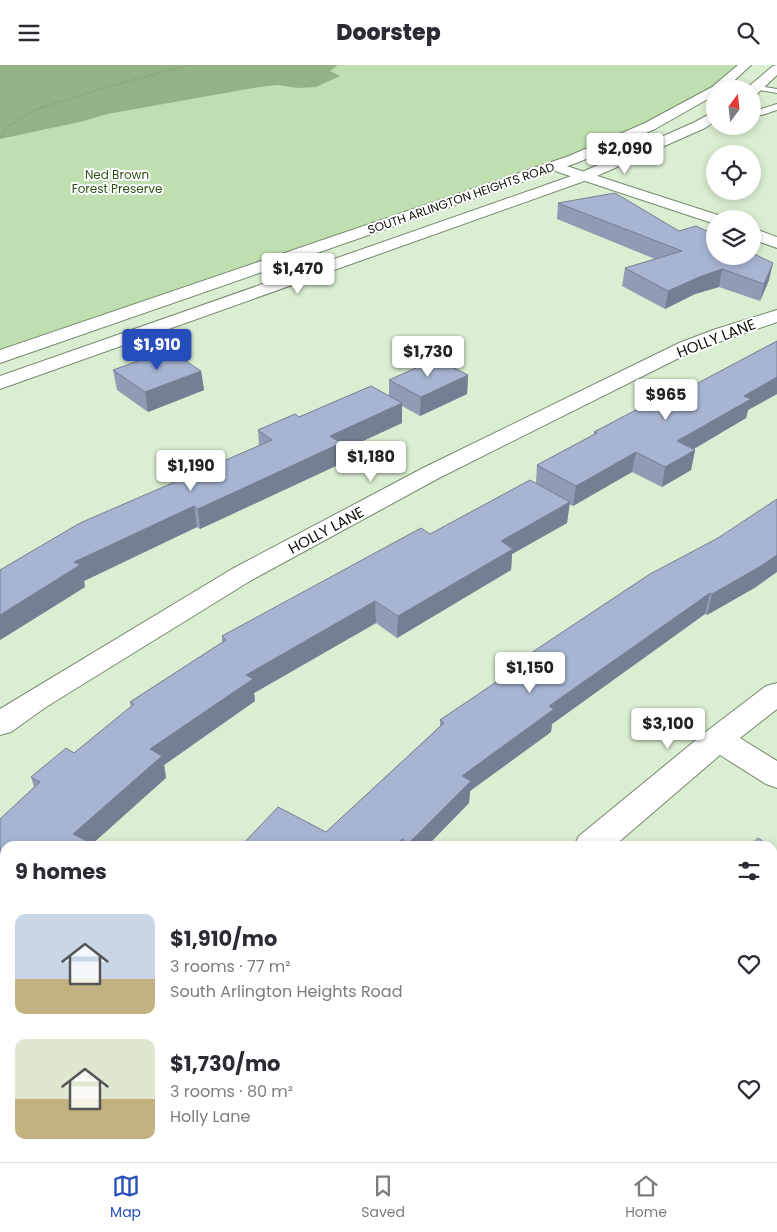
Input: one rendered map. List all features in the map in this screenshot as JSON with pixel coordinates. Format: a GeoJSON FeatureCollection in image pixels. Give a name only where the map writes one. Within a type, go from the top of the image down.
{"type":"FeatureCollection","features":[{"type":"Feature","properties":{"kind":"main road","name":"SOUTH ARLINGTON HEIGHTS ROAD"},"geometry":{"type":"LineString","coordinates":[[727,80],[745,65]]}},
{"type":"Feature","properties":{"kind":"main road"},"geometry":{"type":"LineString","coordinates":[[761,84],[777,69]]}},
{"type":"Feature","properties":{"kind":"main road","name":"SOUTH ARLINGTON HEIGHTS ROAD"},"geometry":{"type":"LineString","coordinates":[[0,357],[554,166],[650,126],[706,95]]}},
{"type":"Feature","properties":{"kind":"main road","name":"SOUTH ARLINGTON HEIGHTS ROAD"},"geometry":{"type":"LineString","coordinates":[[0,383],[586,176],[706,121]]}},
{"type":"Feature","properties":{"kind":"main road"},"geometry":{"type":"LineString","coordinates":[[554,166],[706,216]]}},
{"type":"Feature","properties":{"kind":"main road"},"geometry":{"type":"LineString","coordinates":[[761,237],[777,243]]}},
{"type":"Feature","properties":{"kind":"main road","name":"HOLLY LANE"},"geometry":{"type":"LineString","coordinates":[[0,724],[35,700],[241,575],[431,473],[686,347],[777,316]]}},
{"type":"Feature","properties":{"kind":"main road"},"geometry":{"type":"LineString","coordinates":[[597,841],[718,739],[777,693]]}},
{"type":"Feature","properties":{"kind":"main road"},"geometry":{"type":"LineString","coordinates":[[718,739],[777,777]]}},
{"type":"Feature","properties":{"kind":"lane"},"geometry":{"type":"LineString","coordinates":[[761,90],[777,91]]}},
{"type":"Feature","properties":{"kind":"lane"},"geometry":{"type":"LineString","coordinates":[[761,111],[777,107]]}},
{"type":"Feature","properties":{"kind":"path"},"geometry":{"type":"LineString","coordinates":[[0,137],[8,127],[34,110],[100,89],[189,65]]}},
{"type":"Feature","properties":{"kind":"green space","name":"Ned Brown Forest Preserve"},"geometry":{"type":"Polygon","coordinates":[[[0,65],[745,65],[726,80],[706,80],[706,94],[635,133],[0,357],[0,65]]]}},
{"type":"Feature","properties":{"kind":"green space"},"geometry":{"type":"Polygon","coordinates":[[[0,65],[338,65],[330,71],[340,76],[316,87],[298,88],[278,85],[259,87],[107,114],[84,121],[0,139],[0,65]]]}},
{"type":"Feature","properties":{"kind":"building"},"geometry":{"type":"Polygon","coordinates":[[[615,193],[679,231],[696,226],[706,231],[706,265],[761,265],[761,257],[773,263],[764,284],[722,269],[668,291],[625,268],[682,251],[558,203],[615,193]]]}},
{"type":"Feature","properties":{"kind":"building"},"geometry":{"type":"Polygon","coordinates":[[[777,341],[777,377],[744,396],[751,399],[677,441],[695,450],[665,467],[636,452],[576,486],[537,465],[597,433],[594,432],[674,390],[681,392],[777,341]]]}},
{"type":"Feature","properties":{"kind":"building"},"geometry":{"type":"Polygon","coordinates":[[[169,350],[201,371],[145,392],[113,370],[169,350]]]}},
{"type":"Feature","properties":{"kind":"building"},"geometry":{"type":"Polygon","coordinates":[[[436,359],[468,375],[421,397],[389,380],[436,359]]]}},
{"type":"Feature","properties":{"kind":"building"},"geometry":{"type":"Polygon","coordinates":[[[371,386],[402,403],[330,436],[341,443],[198,509],[194,506],[74,562],[80,565],[0,615],[0,570],[80,523],[272,440],[258,430],[295,414],[299,417],[371,386]]]}},
{"type":"Feature","properties":{"kind":"building"},"geometry":{"type":"Polygon","coordinates":[[[530,480],[570,502],[501,541],[513,549],[398,616],[375,601],[246,675],[253,679],[150,749],[162,756],[73,834],[87,841],[0,841],[0,819],[40,782],[31,777],[66,748],[74,753],[134,704],[130,702],[226,640],[222,636],[421,528],[430,534],[530,480]]]}},
{"type":"Feature","properties":{"kind":"building"},"geometry":{"type":"Polygon","coordinates":[[[777,499],[777,555],[712,594],[710,593],[549,706],[554,709],[462,776],[471,781],[411,841],[402,839],[400,841],[246,841],[278,807],[326,832],[444,723],[440,720],[523,664],[519,661],[650,574],[718,538],[777,499]]]}}]}
